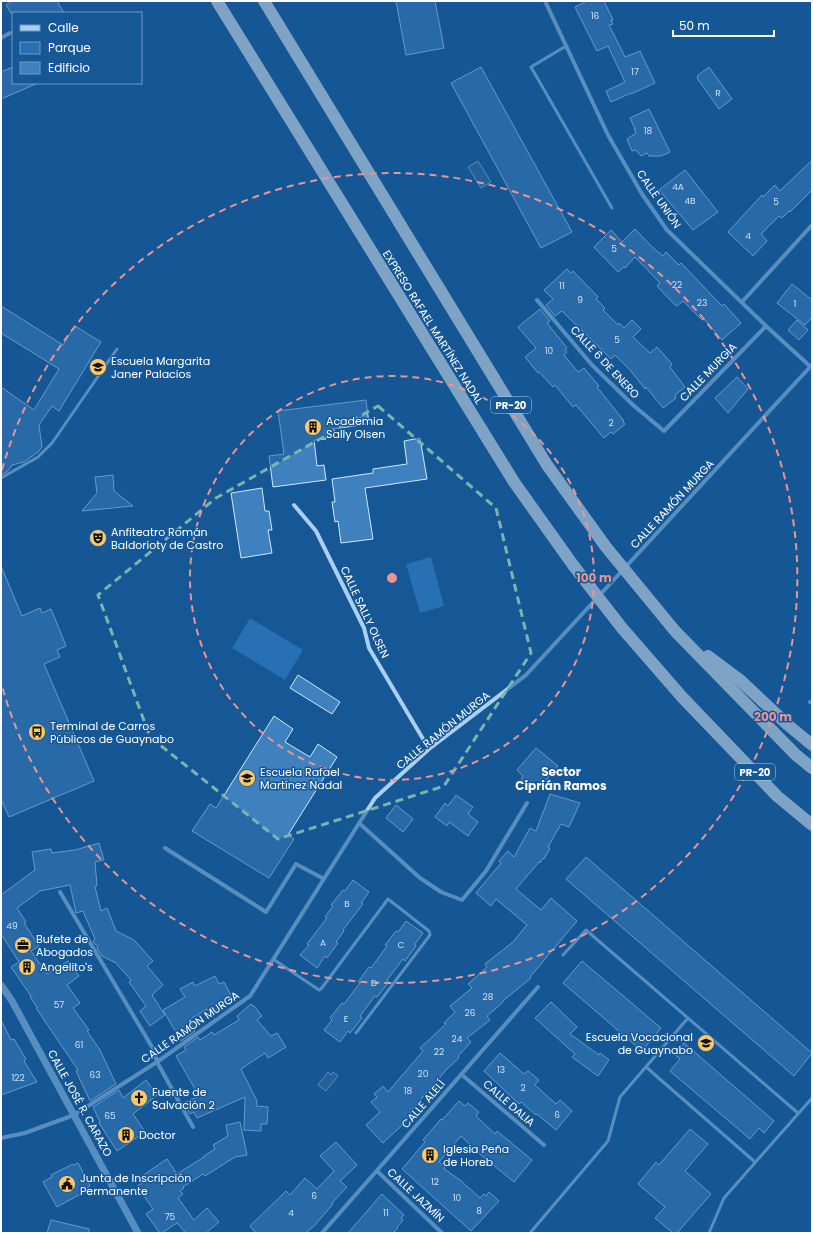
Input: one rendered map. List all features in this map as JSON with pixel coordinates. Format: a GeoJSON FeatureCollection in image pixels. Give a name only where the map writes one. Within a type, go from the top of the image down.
{"type":"FeatureCollection","features":[{"type":"Feature","properties":{"kind":"highway","name":"EXPRESO RAFAEL MARTÍNEZ NADAL"},"geometry":{"type":"LineString","coordinates":[[217,1],[514,482],[572,565],[622,628],[682,697],[777,796],[812,825]]}},
{"type":"Feature","properties":{"kind":"highway","name":"PR-20"},"geometry":{"type":"LineString","coordinates":[[264,1],[547,465],[606,547],[675,631],[796,755],[812,768]]}},
{"type":"Feature","properties":{"kind":"highway"},"geometry":{"type":"LineString","coordinates":[[675,631],[740,680],[788,725],[812,745]]}},
{"type":"Feature","properties":{"kind":"street","name":"CALLE UNIÓN"},"geometry":{"type":"LineString","coordinates":[[545,1],[608,135],[642,194],[667,230],[811,368]]}},
{"type":"Feature","properties":{"kind":"street"},"geometry":{"type":"LineString","coordinates":[[1,38],[10,33]]}},
{"type":"Feature","properties":{"kind":"street"},"geometry":{"type":"LineString","coordinates":[[742,302],[812,225]]}},
{"type":"Feature","properties":{"kind":"street","name":"CALLE 6 DE ENERO"},"geometry":{"type":"LineString","coordinates":[[538,300],[592,365],[633,405],[664,431]]}},
{"type":"Feature","properties":{"kind":"street","name":"CALLE MURGIA"},"geometry":{"type":"LineString","coordinates":[[664,431],[766,326]]}},
{"type":"Feature","properties":{"kind":"street","name":"CALLE RAMÓN MURGA"},"geometry":{"type":"LineString","coordinates":[[1,1138],[25,1133],[74,1115],[157,1062],[250,996],[376,798],[429,749],[526,675],[811,368]]}},
{"type":"Feature","properties":{"kind":"street","name":"CALLE SALLY OLSEN"},"geometry":{"type":"LineString","coordinates":[[294,505],[316,531],[364,628],[369,648],[429,749]]}},
{"type":"Feature","properties":{"kind":"street"},"geometry":{"type":"LineString","coordinates":[[359,823],[420,878],[441,892],[462,900],[486,870],[527,803]]}},
{"type":"Feature","properties":{"kind":"street"},"geometry":{"type":"LineString","coordinates":[[165,848],[266,912],[296,864],[324,879]]}},
{"type":"Feature","properties":{"kind":"street"},"geometry":{"type":"LineString","coordinates":[[60,892],[155,1052],[157,1062],[193,1127]]}},
{"type":"Feature","properties":{"kind":"street","name":"CALLE JOSÉ R. CARAZO"},"geometry":{"type":"LineString","coordinates":[[1,985],[12,1001],[138,1233]]}},
{"type":"Feature","properties":{"kind":"street","name":"CALLE ALELÍ"},"geometry":{"type":"LineString","coordinates":[[322,1233],[538,987]]}},
{"type":"Feature","properties":{"kind":"street","name":"CALLE DALIA"},"geometry":{"type":"LineString","coordinates":[[461,1074],[544,1145]]}},
{"type":"Feature","properties":{"kind":"street","name":"CALLE JAZMÍN"},"geometry":{"type":"LineString","coordinates":[[377,1171],[442,1233]]}},
{"type":"Feature","properties":{"kind":"lane"},"geometry":{"type":"LineString","coordinates":[[566,46],[530,67],[612,208]]}},
{"type":"Feature","properties":{"kind":"lane"},"geometry":{"type":"LineString","coordinates":[[1,478],[38,457],[52,443],[117,349]]}},
{"type":"Feature","properties":{"kind":"lane"},"geometry":{"type":"LineString","coordinates":[[273,959],[319,990],[321,989],[388,899],[429,931],[430,935],[356,1032]]}},
{"type":"Feature","properties":{"kind":"lane"},"geometry":{"type":"LineString","coordinates":[[563,955],[586,930],[798,1113]]}},
{"type":"Feature","properties":{"kind":"lane"},"geometry":{"type":"LineString","coordinates":[[530,1233],[608,1141],[620,1097],[688,1018]]}},
{"type":"Feature","properties":{"kind":"lane"},"geometry":{"type":"LineString","coordinates":[[646,1067],[755,1162]]}},
{"type":"Feature","properties":{"kind":"lane"},"geometry":{"type":"LineString","coordinates":[[709,1233],[724,1198],[812,1098]]}},
{"type":"Feature","properties":{"kind":"highlighted area"},"geometry":{"type":"Polygon","coordinates":[[[378,406],[496,508],[531,653],[444,786],[278,839],[150,737],[98,595],[216,498],[378,406]]]}},
{"type":"Feature","properties":{"kind":"green space"},"geometry":{"type":"Polygon","coordinates":[[[431,557],[444,606],[420,613],[406,564],[431,557]]]}},
{"type":"Feature","properties":{"kind":"green space"},"geometry":{"type":"Polygon","coordinates":[[[250,618],[303,650],[285,680],[232,648],[250,618]]]}},
{"type":"Feature","properties":{"kind":"shaded area"},"geometry":{"type":"Polygon","coordinates":[[[478,161],[491,182],[481,188],[468,167],[478,161]]]}},
{"type":"Feature","properties":{"kind":"shaded area"},"geometry":{"type":"Polygon","coordinates":[[[328,1072],[331,1075],[333,1072],[338,1076],[326,1091],[318,1085],[328,1072]]]}},
{"type":"Feature","properties":{"kind":"building"},"geometry":{"type":"Polygon","coordinates":[[[12,1],[57,1],[63,12],[11,13],[6,5],[12,1]]]}},
{"type":"Feature","properties":{"kind":"building"},"geometry":{"type":"Polygon","coordinates":[[[396,1],[435,1],[444,48],[406,55],[396,1]]]}},
{"type":"Feature","properties":{"kind":"building"},"geometry":{"type":"Polygon","coordinates":[[[587,1],[604,1],[613,20],[611,20],[613,24],[609,25],[625,57],[640,51],[655,83],[611,102],[606,91],[625,82],[608,46],[597,51],[575,7],[587,1]]]}},
{"type":"Feature","properties":{"kind":"building"},"geometry":{"type":"Polygon","coordinates":[[[12,67],[12,84],[36,84],[1,99],[1,72],[12,67]]]}},
{"type":"Feature","properties":{"kind":"building"},"geometry":{"type":"Polygon","coordinates":[[[481,67],[572,232],[541,248],[451,83],[481,67]]]}},
{"type":"Feature","properties":{"kind":"building"},"geometry":{"type":"Polygon","coordinates":[[[709,67],[732,99],[719,109],[697,78],[697,76],[709,67]]]}},
{"type":"Feature","properties":{"kind":"building"},"geometry":{"type":"Polygon","coordinates":[[[649,109],[670,152],[661,156],[649,156],[647,153],[641,156],[636,150],[632,151],[627,139],[636,133],[630,118],[649,109]]]}},
{"type":"Feature","properties":{"kind":"building"},"geometry":{"type":"Polygon","coordinates":[[[812,160],[812,190],[790,212],[789,211],[782,218],[779,216],[761,234],[767,241],[753,256],[728,232],[762,195],[763,197],[775,185],[780,191],[812,160]]]}},
{"type":"Feature","properties":{"kind":"building"},"geometry":{"type":"Polygon","coordinates":[[[685,170],[718,212],[693,230],[659,190],[685,170]]]}},
{"type":"Feature","properties":{"kind":"building"},"geometry":{"type":"Polygon","coordinates":[[[635,229],[663,256],[666,252],[679,265],[681,263],[722,306],[724,304],[741,323],[722,340],[704,319],[702,320],[683,301],[677,306],[673,303],[657,286],[660,283],[635,257],[625,268],[624,267],[618,272],[594,247],[611,230],[622,242],[635,229]]]}},
{"type":"Feature","properties":{"kind":"building"},"geometry":{"type":"Polygon","coordinates":[[[567,269],[571,273],[573,271],[598,297],[596,299],[605,308],[603,310],[618,325],[619,323],[624,328],[632,320],[641,329],[633,337],[650,353],[657,347],[672,364],[670,367],[685,387],[675,395],[676,398],[663,408],[646,387],[645,389],[630,370],[615,355],[611,359],[562,311],[555,316],[546,305],[553,299],[544,290],[567,269]]]}},
{"type":"Feature","properties":{"kind":"building"},"geometry":{"type":"Polygon","coordinates":[[[792,284],[812,300],[812,317],[805,325],[777,303],[792,284]]]}},
{"type":"Feature","properties":{"kind":"building"},"geometry":{"type":"Polygon","coordinates":[[[1,306],[63,345],[75,326],[101,342],[59,411],[52,406],[39,425],[42,447],[38,452],[24,462],[12,465],[8,471],[1,475],[1,387],[34,410],[59,369],[1,333],[1,306]]]}},
{"type":"Feature","properties":{"kind":"building"},"geometry":{"type":"Polygon","coordinates":[[[540,309],[550,321],[547,323],[567,348],[565,350],[567,352],[564,355],[578,372],[584,368],[624,421],[623,422],[625,424],[613,434],[611,432],[604,438],[576,405],[573,407],[555,385],[553,387],[539,372],[538,373],[525,357],[536,348],[518,327],[540,309]]]}},
{"type":"Feature","properties":{"kind":"building"},"geometry":{"type":"Polygon","coordinates":[[[797,320],[808,330],[799,340],[788,330],[797,320]]]}},
{"type":"Feature","properties":{"kind":"building"},"geometry":{"type":"Polygon","coordinates":[[[737,377],[748,389],[728,413],[715,398],[737,377]]]}},
{"type":"Feature","properties":{"kind":"building"},"geometry":{"type":"Polygon","coordinates":[[[366,400],[369,424],[325,430],[326,439],[314,440],[317,466],[324,465],[326,480],[273,487],[269,456],[284,454],[278,411],[366,400]]]}},
{"type":"Feature","properties":{"kind":"building"},"geometry":{"type":"Polygon","coordinates":[[[420,438],[427,479],[365,488],[373,539],[341,543],[338,521],[335,522],[332,502],[335,502],[332,479],[373,473],[373,469],[407,464],[404,441],[420,438]]]}},
{"type":"Feature","properties":{"kind":"building"},"geometry":{"type":"Polygon","coordinates":[[[113,475],[114,491],[133,506],[82,511],[97,493],[95,477],[113,475]]]}},
{"type":"Feature","properties":{"kind":"building"},"geometry":{"type":"Polygon","coordinates":[[[262,488],[265,511],[269,511],[272,530],[268,530],[272,553],[241,558],[231,493],[262,488]]]}},
{"type":"Feature","properties":{"kind":"building","name":"Terminal de Carros Públicos de Guaynabo"},"geometry":{"type":"Polygon","coordinates":[[[1,566],[22,616],[40,608],[42,613],[51,609],[66,646],[57,650],[60,657],[44,664],[94,781],[9,817],[1,799],[1,566]]]}},
{"type":"Feature","properties":{"kind":"building"},"geometry":{"type":"Polygon","coordinates":[[[298,675],[340,702],[332,714],[290,688],[298,675]]]}},
{"type":"Feature","properties":{"kind":"building"},"geometry":{"type":"Polygon","coordinates":[[[274,716],[293,729],[285,742],[310,757],[318,744],[337,757],[288,835],[294,839],[269,878],[192,831],[210,804],[216,808],[274,716]]]}},
{"type":"Feature","properties":{"kind":"building"},"geometry":{"type":"Polygon","coordinates":[[[536,748],[558,766],[537,791],[521,779],[523,776],[517,770],[536,748]]]}},
{"type":"Feature","properties":{"kind":"building"},"geometry":{"type":"Polygon","coordinates":[[[550,794],[580,803],[569,827],[561,824],[548,847],[550,848],[544,859],[543,858],[540,863],[539,862],[516,889],[541,910],[551,898],[577,921],[530,977],[531,978],[487,1016],[490,1020],[467,1038],[471,1042],[458,1056],[459,1058],[447,1069],[410,1112],[413,1115],[383,1143],[366,1125],[380,1112],[371,1102],[377,1097],[374,1094],[383,1086],[388,1092],[423,1051],[420,1048],[446,1024],[444,1023],[455,1012],[450,1006],[472,988],[468,984],[487,967],[485,964],[513,942],[527,925],[496,899],[491,906],[476,893],[501,863],[499,861],[508,851],[514,857],[530,828],[536,831],[550,794]]]}},
{"type":"Feature","properties":{"kind":"building"},"geometry":{"type":"Polygon","coordinates":[[[456,795],[473,807],[468,814],[478,822],[468,836],[449,822],[447,826],[435,817],[445,803],[448,806],[456,795]]]}},
{"type":"Feature","properties":{"kind":"building"},"geometry":{"type":"Polygon","coordinates":[[[396,805],[413,819],[403,832],[386,818],[396,805]]]}},
{"type":"Feature","properties":{"kind":"building"},"geometry":{"type":"Polygon","coordinates":[[[99,843],[104,860],[95,862],[97,886],[95,887],[101,911],[107,908],[116,931],[134,940],[153,961],[147,966],[163,985],[152,995],[165,1015],[150,1026],[140,1011],[146,1006],[129,982],[131,980],[116,963],[102,956],[97,948],[98,946],[93,942],[95,939],[83,911],[76,913],[70,885],[40,891],[17,908],[26,922],[24,923],[39,946],[31,951],[47,974],[68,961],[79,976],[67,985],[80,1003],[73,1008],[89,1030],[87,1031],[100,1050],[116,1084],[90,1101],[76,1071],[78,1070],[36,1008],[37,1007],[30,997],[31,996],[11,967],[19,962],[1,934],[1,895],[35,870],[32,852],[51,849],[52,853],[75,850],[99,843]]]}},
{"type":"Feature","properties":{"kind":"building"},"geometry":{"type":"Polygon","coordinates":[[[586,857],[812,1053],[794,1076],[566,879],[586,857]]]}},
{"type":"Feature","properties":{"kind":"building"},"geometry":{"type":"Polygon","coordinates":[[[353,880],[369,892],[361,903],[363,904],[343,930],[344,931],[336,942],[338,943],[327,958],[325,956],[317,968],[300,955],[309,945],[307,944],[327,918],[325,917],[333,906],[331,905],[343,890],[345,891],[353,880]]]}},
{"type":"Feature","properties":{"kind":"building"},"geometry":{"type":"Polygon","coordinates":[[[406,921],[423,933],[415,944],[416,946],[405,961],[403,959],[387,980],[389,982],[377,997],[375,996],[360,1016],[362,1018],[350,1033],[348,1031],[340,1042],[324,1030],[332,1020],[330,1018],[342,1003],[344,1004],[360,983],[358,982],[369,967],[371,968],[387,946],[385,945],[396,931],[398,932],[406,921]]]}},
{"type":"Feature","properties":{"kind":"building"},"geometry":{"type":"Polygon","coordinates":[[[582,961],[661,1028],[642,1051],[563,983],[582,961]]]}},
{"type":"Feature","properties":{"kind":"building"},"geometry":{"type":"Polygon","coordinates":[[[215,976],[219,984],[224,982],[233,999],[210,1013],[207,1009],[189,1020],[195,1031],[181,1041],[163,1010],[185,997],[180,989],[193,982],[195,986],[215,976]]]}},
{"type":"Feature","properties":{"kind":"building"},"geometry":{"type":"Polygon","coordinates":[[[551,1002],[577,1027],[570,1034],[599,1055],[600,1053],[609,1060],[598,1076],[572,1057],[575,1054],[535,1018],[551,1002]]]}},
{"type":"Feature","properties":{"kind":"building"},"geometry":{"type":"Polygon","coordinates":[[[251,1004],[262,1016],[257,1020],[271,1036],[277,1033],[286,1047],[268,1058],[265,1053],[241,1069],[257,1101],[256,1106],[268,1107],[267,1124],[261,1124],[261,1131],[244,1130],[245,1097],[197,1118],[194,1112],[190,1114],[184,1103],[199,1096],[176,1056],[186,1050],[184,1047],[198,1037],[200,1040],[212,1032],[214,1035],[239,1020],[237,1016],[251,1004]]]}},
{"type":"Feature","properties":{"kind":"building"},"geometry":{"type":"Polygon","coordinates":[[[1,1020],[11,1040],[14,1039],[26,1059],[24,1061],[37,1082],[1,1095],[1,1020]]]}},
{"type":"Feature","properties":{"kind":"building"},"geometry":{"type":"Polygon","coordinates":[[[684,1043],[774,1121],[764,1133],[759,1128],[750,1139],[670,1071],[680,1059],[674,1054],[684,1043]]]}},
{"type":"Feature","properties":{"kind":"building"},"geometry":{"type":"Polygon","coordinates":[[[500,1053],[524,1074],[528,1071],[539,1080],[535,1085],[556,1104],[560,1100],[572,1111],[556,1130],[521,1102],[519,1104],[484,1071],[500,1053]]]}},
{"type":"Feature","properties":{"kind":"building"},"geometry":{"type":"Polygon","coordinates":[[[146,1080],[157,1095],[133,1114],[145,1132],[117,1151],[99,1123],[100,1122],[93,1107],[119,1090],[123,1098],[146,1080]]]}},
{"type":"Feature","properties":{"kind":"building"},"geometry":{"type":"Polygon","coordinates":[[[459,1101],[465,1106],[468,1103],[479,1112],[476,1116],[495,1134],[497,1131],[532,1160],[514,1182],[481,1155],[461,1136],[439,1162],[445,1167],[444,1169],[460,1180],[480,1198],[484,1194],[486,1196],[489,1192],[499,1201],[471,1231],[402,1169],[425,1142],[423,1140],[459,1101]]]}},
{"type":"Feature","properties":{"kind":"building"},"geometry":{"type":"Polygon","coordinates":[[[240,1122],[247,1155],[235,1157],[205,1176],[203,1174],[183,1187],[184,1188],[180,1191],[183,1194],[178,1198],[194,1220],[207,1208],[219,1222],[206,1233],[186,1233],[177,1223],[160,1233],[146,1214],[153,1209],[137,1186],[142,1183],[139,1178],[167,1159],[177,1174],[215,1149],[213,1145],[228,1136],[226,1125],[240,1122]]]}},
{"type":"Feature","properties":{"kind":"building"},"geometry":{"type":"Polygon","coordinates":[[[690,1129],[708,1144],[685,1171],[711,1194],[677,1233],[673,1233],[655,1218],[665,1207],[638,1184],[656,1162],[659,1165],[690,1129]]]}},
{"type":"Feature","properties":{"kind":"building"},"geometry":{"type":"Polygon","coordinates":[[[336,1142],[357,1165],[340,1181],[347,1187],[315,1225],[306,1233],[256,1233],[250,1226],[286,1191],[290,1195],[305,1178],[317,1189],[334,1171],[320,1156],[336,1142]]]}},
{"type":"Feature","properties":{"kind":"building","name":"Junta de Inscripción Permanente"},"geometry":{"type":"Polygon","coordinates":[[[78,1163],[90,1186],[87,1188],[88,1190],[57,1207],[43,1182],[52,1177],[51,1175],[78,1163]]]}},
{"type":"Feature","properties":{"kind":"building"},"geometry":{"type":"Polygon","coordinates":[[[382,1194],[404,1215],[401,1218],[403,1220],[397,1227],[398,1228],[393,1233],[348,1233],[382,1194]]]}},
{"type":"Feature","properties":{"kind":"building"},"geometry":{"type":"Polygon","coordinates":[[[51,1220],[89,1229],[89,1233],[47,1233],[51,1220]]]}},
{"type":"Feature","properties":{"kind":"place","name":"Escuela Margarita Janer Palacios"},"geometry":{"type":"Point","coordinates":[98,367]}},
{"type":"Feature","properties":{"kind":"place","name":"Academia Sally Olsen"},"geometry":{"type":"Point","coordinates":[313,427]}},
{"type":"Feature","properties":{"kind":"place","name":"Anfiteatro Román Baldorioty de Castro"},"geometry":{"type":"Point","coordinates":[98,538]}},
{"type":"Feature","properties":{"kind":"place","name":"Terminal de Carros Públicos de Guaynabo"},"geometry":{"type":"Point","coordinates":[37,732]}},
{"type":"Feature","properties":{"kind":"place","name":"Escuela Rafael Martínez Nadal"},"geometry":{"type":"Point","coordinates":[247,778]}},
{"type":"Feature","properties":{"kind":"place","name":"Bufete de Abogados"},"geometry":{"type":"Point","coordinates":[23,945]}},
{"type":"Feature","properties":{"kind":"place","name":"Angelito's"},"geometry":{"type":"Point","coordinates":[27,967]}},
{"type":"Feature","properties":{"kind":"place","name":"Escuela Vocacional de Guaynabo"},"geometry":{"type":"Point","coordinates":[706,1043]}},
{"type":"Feature","properties":{"kind":"place","name":"Fuente de Salvación 2"},"geometry":{"type":"Point","coordinates":[139,1098]}},
{"type":"Feature","properties":{"kind":"place","name":"Doctor"},"geometry":{"type":"Point","coordinates":[126,1135]}},
{"type":"Feature","properties":{"kind":"place","name":"Iglesia Peña de Horeb"},"geometry":{"type":"Point","coordinates":[430,1155]}},
{"type":"Feature","properties":{"kind":"place","name":"Junta de Inscripción Permanente"},"geometry":{"type":"Point","coordinates":[67,1184]}},
{"type":"Feature","properties":{"kind":"district","name":"Sector Ciprián Ramos"},"geometry":{"type":"Point","coordinates":[561,778]}}]}
